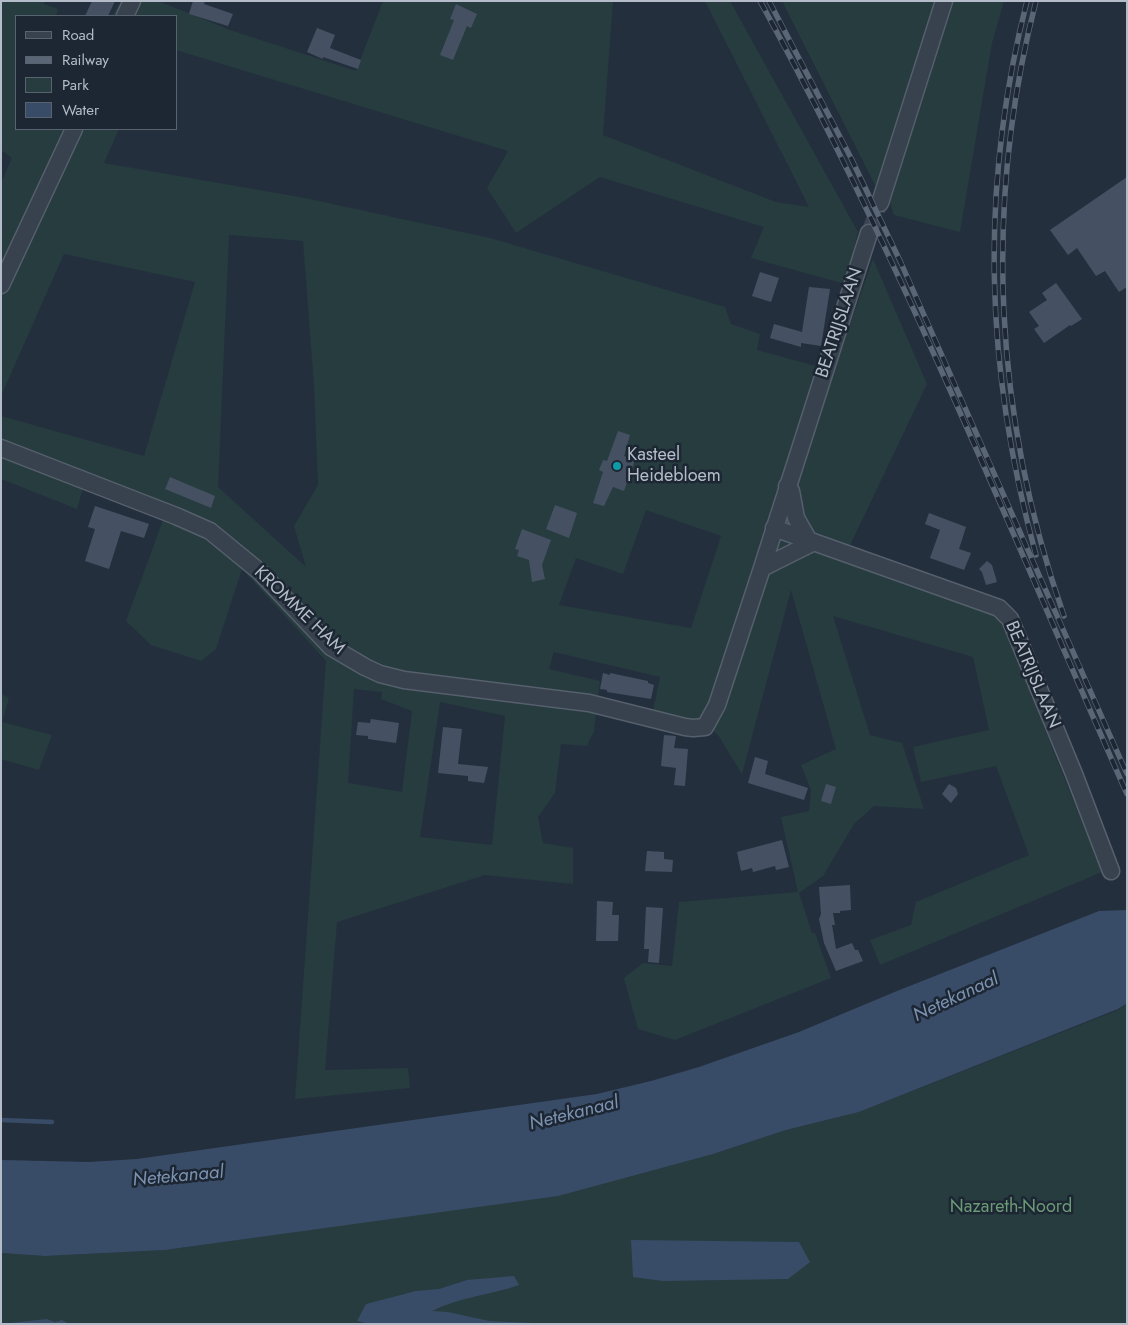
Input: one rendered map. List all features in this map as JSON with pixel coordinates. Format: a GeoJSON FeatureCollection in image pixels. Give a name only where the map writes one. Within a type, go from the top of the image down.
{"type":"FeatureCollection","features":[{"type":"Feature","properties":{"kind":"street"},"geometry":{"type":"LineString","coordinates":[[125,15],[132,1]]}},
{"type":"Feature","properties":{"kind":"street"},"geometry":{"type":"LineString","coordinates":[[880,203],[944,1]]}},
{"type":"Feature","properties":{"kind":"street"},"geometry":{"type":"LineString","coordinates":[[1,286],[74,130]]}},
{"type":"Feature","properties":{"kind":"street","name":"BEATRIJSLAAN"},"geometry":{"type":"LineString","coordinates":[[705,727],[717,706],[869,233]]}},
{"type":"Feature","properties":{"kind":"street","name":"KROMME HAM"},"geometry":{"type":"LineString","coordinates":[[1,448],[210,531],[260,572],[331,647],[353,661],[380,674],[404,680],[589,703],[685,727],[705,727]]}},
{"type":"Feature","properties":{"kind":"street"},"geometry":{"type":"LineString","coordinates":[[762,568],[811,542],[796,518],[788,486]]}},
{"type":"Feature","properties":{"kind":"street","name":"BEATRIJSLAAN"},"geometry":{"type":"LineString","coordinates":[[774,528],[999,608],[1005,613],[1010,619],[1074,774],[1111,871]]}},
{"type":"Feature","properties":{"kind":"green space"},"geometry":{"type":"Polygon","coordinates":[[[1,1],[44,1],[44,4],[58,9],[56,15],[15,15],[15,130],[119,130],[104,163],[305,198],[490,238],[725,307],[731,324],[760,334],[757,350],[834,371],[873,259],[927,384],[843,560],[998,613],[1102,872],[880,965],[870,940],[911,925],[916,902],[1029,855],[996,766],[921,782],[913,747],[989,730],[973,657],[833,616],[870,735],[902,743],[924,809],[874,806],[854,824],[823,876],[799,893],[812,933],[815,933],[831,978],[675,1040],[638,1029],[624,978],[643,963],[672,966],[679,902],[798,892],[781,817],[809,811],[811,790],[801,765],[836,749],[791,590],[742,774],[718,735],[712,730],[653,710],[660,677],[554,652],[549,669],[600,681],[594,731],[587,746],[561,744],[555,793],[538,817],[543,843],[573,848],[573,884],[485,875],[337,922],[325,1070],[408,1068],[410,1088],[295,1099],[326,661],[242,569],[216,649],[201,661],[151,645],[126,621],[163,520],[83,488],[77,509],[1,479],[1,416],[144,456],[195,282],[64,254],[1,396],[1,183],[12,158],[1,150],[1,1]],[[229,235],[218,487],[306,567],[294,526],[318,485],[314,385],[303,241],[229,235]],[[646,510],[623,574],[576,558],[559,605],[691,628],[721,536],[646,510]],[[354,689],[348,783],[402,792],[412,711],[381,699],[382,692],[354,689]],[[440,702],[420,837],[492,845],[505,716],[440,702]]]}},
{"type":"Feature","properties":{"kind":"green space"},"geometry":{"type":"Polygon","coordinates":[[[121,1],[158,1],[230,30],[356,71],[383,1],[613,1],[603,135],[776,202],[809,207],[705,1],[730,1],[858,232],[845,284],[751,258],[764,227],[600,177],[516,233],[487,188],[508,151],[178,51],[178,15],[113,15],[121,1]]]}},
{"type":"Feature","properties":{"kind":"green space"},"geometry":{"type":"Polygon","coordinates":[[[782,1],[1004,1],[992,43],[960,232],[894,215],[882,178],[876,187],[782,1]]]}},
{"type":"Feature","properties":{"kind":"green space"},"geometry":{"type":"Polygon","coordinates":[[[1,694],[9,698],[2,722],[52,735],[39,770],[1,759],[1,694]]]}},
{"type":"Feature","properties":{"kind":"green space","name":"Nazareth-Noord"},"geometry":{"type":"Polygon","coordinates":[[[1127,1002],[1127,1324],[1,1324],[1,1253],[45,1256],[165,1250],[362,1222],[713,1154],[786,1130],[859,1112],[1118,1010],[1127,1002]]]}},
{"type":"Feature","properties":{"kind":"water","name":"Netekanaal"},"geometry":{"type":"Polygon","coordinates":[[[1127,910],[1127,1003],[1118,1009],[859,1112],[786,1130],[713,1154],[558,1196],[165,1250],[45,1256],[1,1253],[1,1160],[89,1162],[137,1159],[597,1094],[699,1067],[799,1032],[1099,911],[1127,910]]]}},
{"type":"Feature","properties":{"kind":"water"},"geometry":{"type":"Polygon","coordinates":[[[631,1240],[799,1242],[810,1262],[788,1279],[663,1281],[633,1277],[631,1240]]]}},
{"type":"Feature","properties":{"kind":"water"},"geometry":{"type":"Polygon","coordinates":[[[514,1276],[519,1285],[453,1302],[432,1311],[448,1312],[489,1321],[556,1324],[369,1324],[357,1321],[366,1304],[416,1291],[439,1289],[467,1280],[514,1276]]]}},
{"type":"Feature","properties":{"kind":"water"},"geometry":{"type":"Polygon","coordinates":[[[47,1319],[55,1322],[62,1320],[69,1324],[1,1324],[47,1319]]]}},
{"type":"Feature","properties":{"kind":"building"},"geometry":{"type":"Polygon","coordinates":[[[92,1],[115,1],[108,15],[85,15],[92,1]]]}},
{"type":"Feature","properties":{"kind":"building"},"geometry":{"type":"Polygon","coordinates":[[[193,1],[205,1],[204,4],[233,14],[228,26],[189,14],[193,1]]]}},
{"type":"Feature","properties":{"kind":"building"},"geometry":{"type":"Polygon","coordinates":[[[456,4],[477,14],[471,28],[467,26],[453,60],[440,55],[454,20],[450,19],[456,4]]]}},
{"type":"Feature","properties":{"kind":"building"},"geometry":{"type":"Polygon","coordinates":[[[317,28],[335,35],[330,48],[361,60],[358,69],[323,57],[323,59],[307,52],[317,28]]]}},
{"type":"Feature","properties":{"kind":"building"},"geometry":{"type":"Polygon","coordinates":[[[1127,177],[1127,287],[1119,292],[1105,271],[1096,276],[1077,248],[1068,255],[1050,230],[1127,177]]]}},
{"type":"Feature","properties":{"kind":"building"},"geometry":{"type":"Polygon","coordinates":[[[760,272],[779,278],[771,302],[752,296],[760,272]]]}},
{"type":"Feature","properties":{"kind":"building"},"geometry":{"type":"Polygon","coordinates":[[[1056,283],[1082,319],[1044,343],[1034,329],[1039,326],[1029,312],[1047,300],[1042,293],[1056,283]]]}},
{"type":"Feature","properties":{"kind":"building"},"geometry":{"type":"Polygon","coordinates":[[[809,287],[830,289],[821,346],[801,343],[801,347],[770,338],[774,324],[802,332],[809,287]]]}},
{"type":"Feature","properties":{"kind":"building","name":"Kasteel Heidebloem"},"geometry":{"type":"Polygon","coordinates":[[[618,431],[630,435],[624,456],[635,460],[624,491],[613,487],[604,506],[593,503],[603,472],[599,470],[603,460],[607,461],[618,431]]]}},
{"type":"Feature","properties":{"kind":"building"},"geometry":{"type":"Polygon","coordinates":[[[170,477],[215,496],[211,508],[165,489],[170,477]]]}},
{"type":"Feature","properties":{"kind":"building"},"geometry":{"type":"Polygon","coordinates":[[[555,505],[577,513],[569,538],[546,529],[555,505]]]}},
{"type":"Feature","properties":{"kind":"building"},"geometry":{"type":"Polygon","coordinates":[[[95,506],[149,524],[144,538],[121,531],[109,569],[85,561],[95,529],[88,527],[95,506]]]}},
{"type":"Feature","properties":{"kind":"building"},"geometry":{"type":"Polygon","coordinates":[[[929,513],[966,527],[959,549],[971,553],[964,570],[930,558],[940,530],[925,524],[929,513]]]}},
{"type":"Feature","properties":{"kind":"building"},"geometry":{"type":"Polygon","coordinates":[[[522,529],[551,540],[542,565],[545,579],[532,582],[529,560],[517,556],[519,550],[515,549],[522,529]]]}},
{"type":"Feature","properties":{"kind":"building"},"geometry":{"type":"Polygon","coordinates":[[[987,561],[992,565],[997,582],[986,585],[982,572],[979,569],[987,561]]]}},
{"type":"Feature","properties":{"kind":"building"},"geometry":{"type":"Polygon","coordinates":[[[603,673],[648,681],[648,683],[654,685],[651,699],[607,692],[607,690],[600,689],[603,673]]]}},
{"type":"Feature","properties":{"kind":"building"},"geometry":{"type":"Polygon","coordinates":[[[371,719],[399,723],[396,743],[368,739],[368,736],[356,735],[358,722],[370,723],[371,719]]]}},
{"type":"Feature","properties":{"kind":"building"},"geometry":{"type":"Polygon","coordinates":[[[443,727],[462,729],[458,764],[488,767],[484,783],[468,781],[468,776],[438,773],[443,727]]]}},
{"type":"Feature","properties":{"kind":"building"},"geometry":{"type":"Polygon","coordinates":[[[664,735],[676,736],[674,748],[688,749],[685,786],[674,785],[676,768],[661,766],[664,735]]]}},
{"type":"Feature","properties":{"kind":"building"},"geometry":{"type":"Polygon","coordinates":[[[755,757],[768,761],[765,774],[808,788],[804,800],[748,783],[755,757]]]}},
{"type":"Feature","properties":{"kind":"building"},"geometry":{"type":"Polygon","coordinates":[[[826,784],[836,787],[831,804],[821,801],[826,784]]]}},
{"type":"Feature","properties":{"kind":"building"},"geometry":{"type":"Polygon","coordinates":[[[949,784],[956,788],[958,794],[951,803],[942,794],[949,784]]]}},
{"type":"Feature","properties":{"kind":"building"},"geometry":{"type":"Polygon","coordinates":[[[782,840],[789,867],[776,870],[775,866],[753,872],[752,868],[741,871],[737,852],[782,840]]]}},
{"type":"Feature","properties":{"kind":"building"},"geometry":{"type":"Polygon","coordinates":[[[647,851],[664,852],[664,859],[673,860],[672,872],[645,871],[647,851]]]}},
{"type":"Feature","properties":{"kind":"building"},"geometry":{"type":"Polygon","coordinates":[[[850,885],[851,910],[833,913],[835,925],[832,925],[836,949],[852,943],[863,961],[836,971],[824,943],[819,919],[821,914],[819,887],[850,885]]]}},
{"type":"Feature","properties":{"kind":"building"},"geometry":{"type":"Polygon","coordinates":[[[597,901],[613,902],[612,915],[619,915],[618,941],[596,941],[597,901]]]}},
{"type":"Feature","properties":{"kind":"building"},"geometry":{"type":"Polygon","coordinates":[[[646,907],[663,908],[659,963],[648,962],[649,949],[644,949],[646,907]]]}},
{"type":"Feature","properties":{"kind":"waterway"},"geometry":{"type":"LineString","coordinates":[[1,1120],[52,1122]]}},
{"type":"Feature","properties":{"kind":"tunnel"},"geometry":{"type":"LineString","coordinates":[[869,233],[880,203]]}},
{"type":"Feature","properties":{"kind":"railway"},"geometry":{"type":"LineString","coordinates":[[760,1],[811,98],[907,294],[1127,794]]}},
{"type":"Feature","properties":{"kind":"railway"},"geometry":{"type":"LineString","coordinates":[[769,1],[851,158],[901,263],[1127,774]]}},
{"type":"Feature","properties":{"kind":"railway"},"geometry":{"type":"LineString","coordinates":[[1027,1],[1012,71],[1001,141],[995,210],[994,279],[998,348],[1006,416],[1019,486],[1036,555]]}},
{"type":"Feature","properties":{"kind":"railway"},"geometry":{"type":"LineString","coordinates":[[1036,1],[1019,78],[1008,156],[1003,233],[1004,311],[1010,388],[1023,464],[1041,541],[1064,616]]}},
{"type":"Feature","properties":{"kind":"place","name":"Kasteel Heidebloem"},"geometry":{"type":"Point","coordinates":[617,466]}}]}
